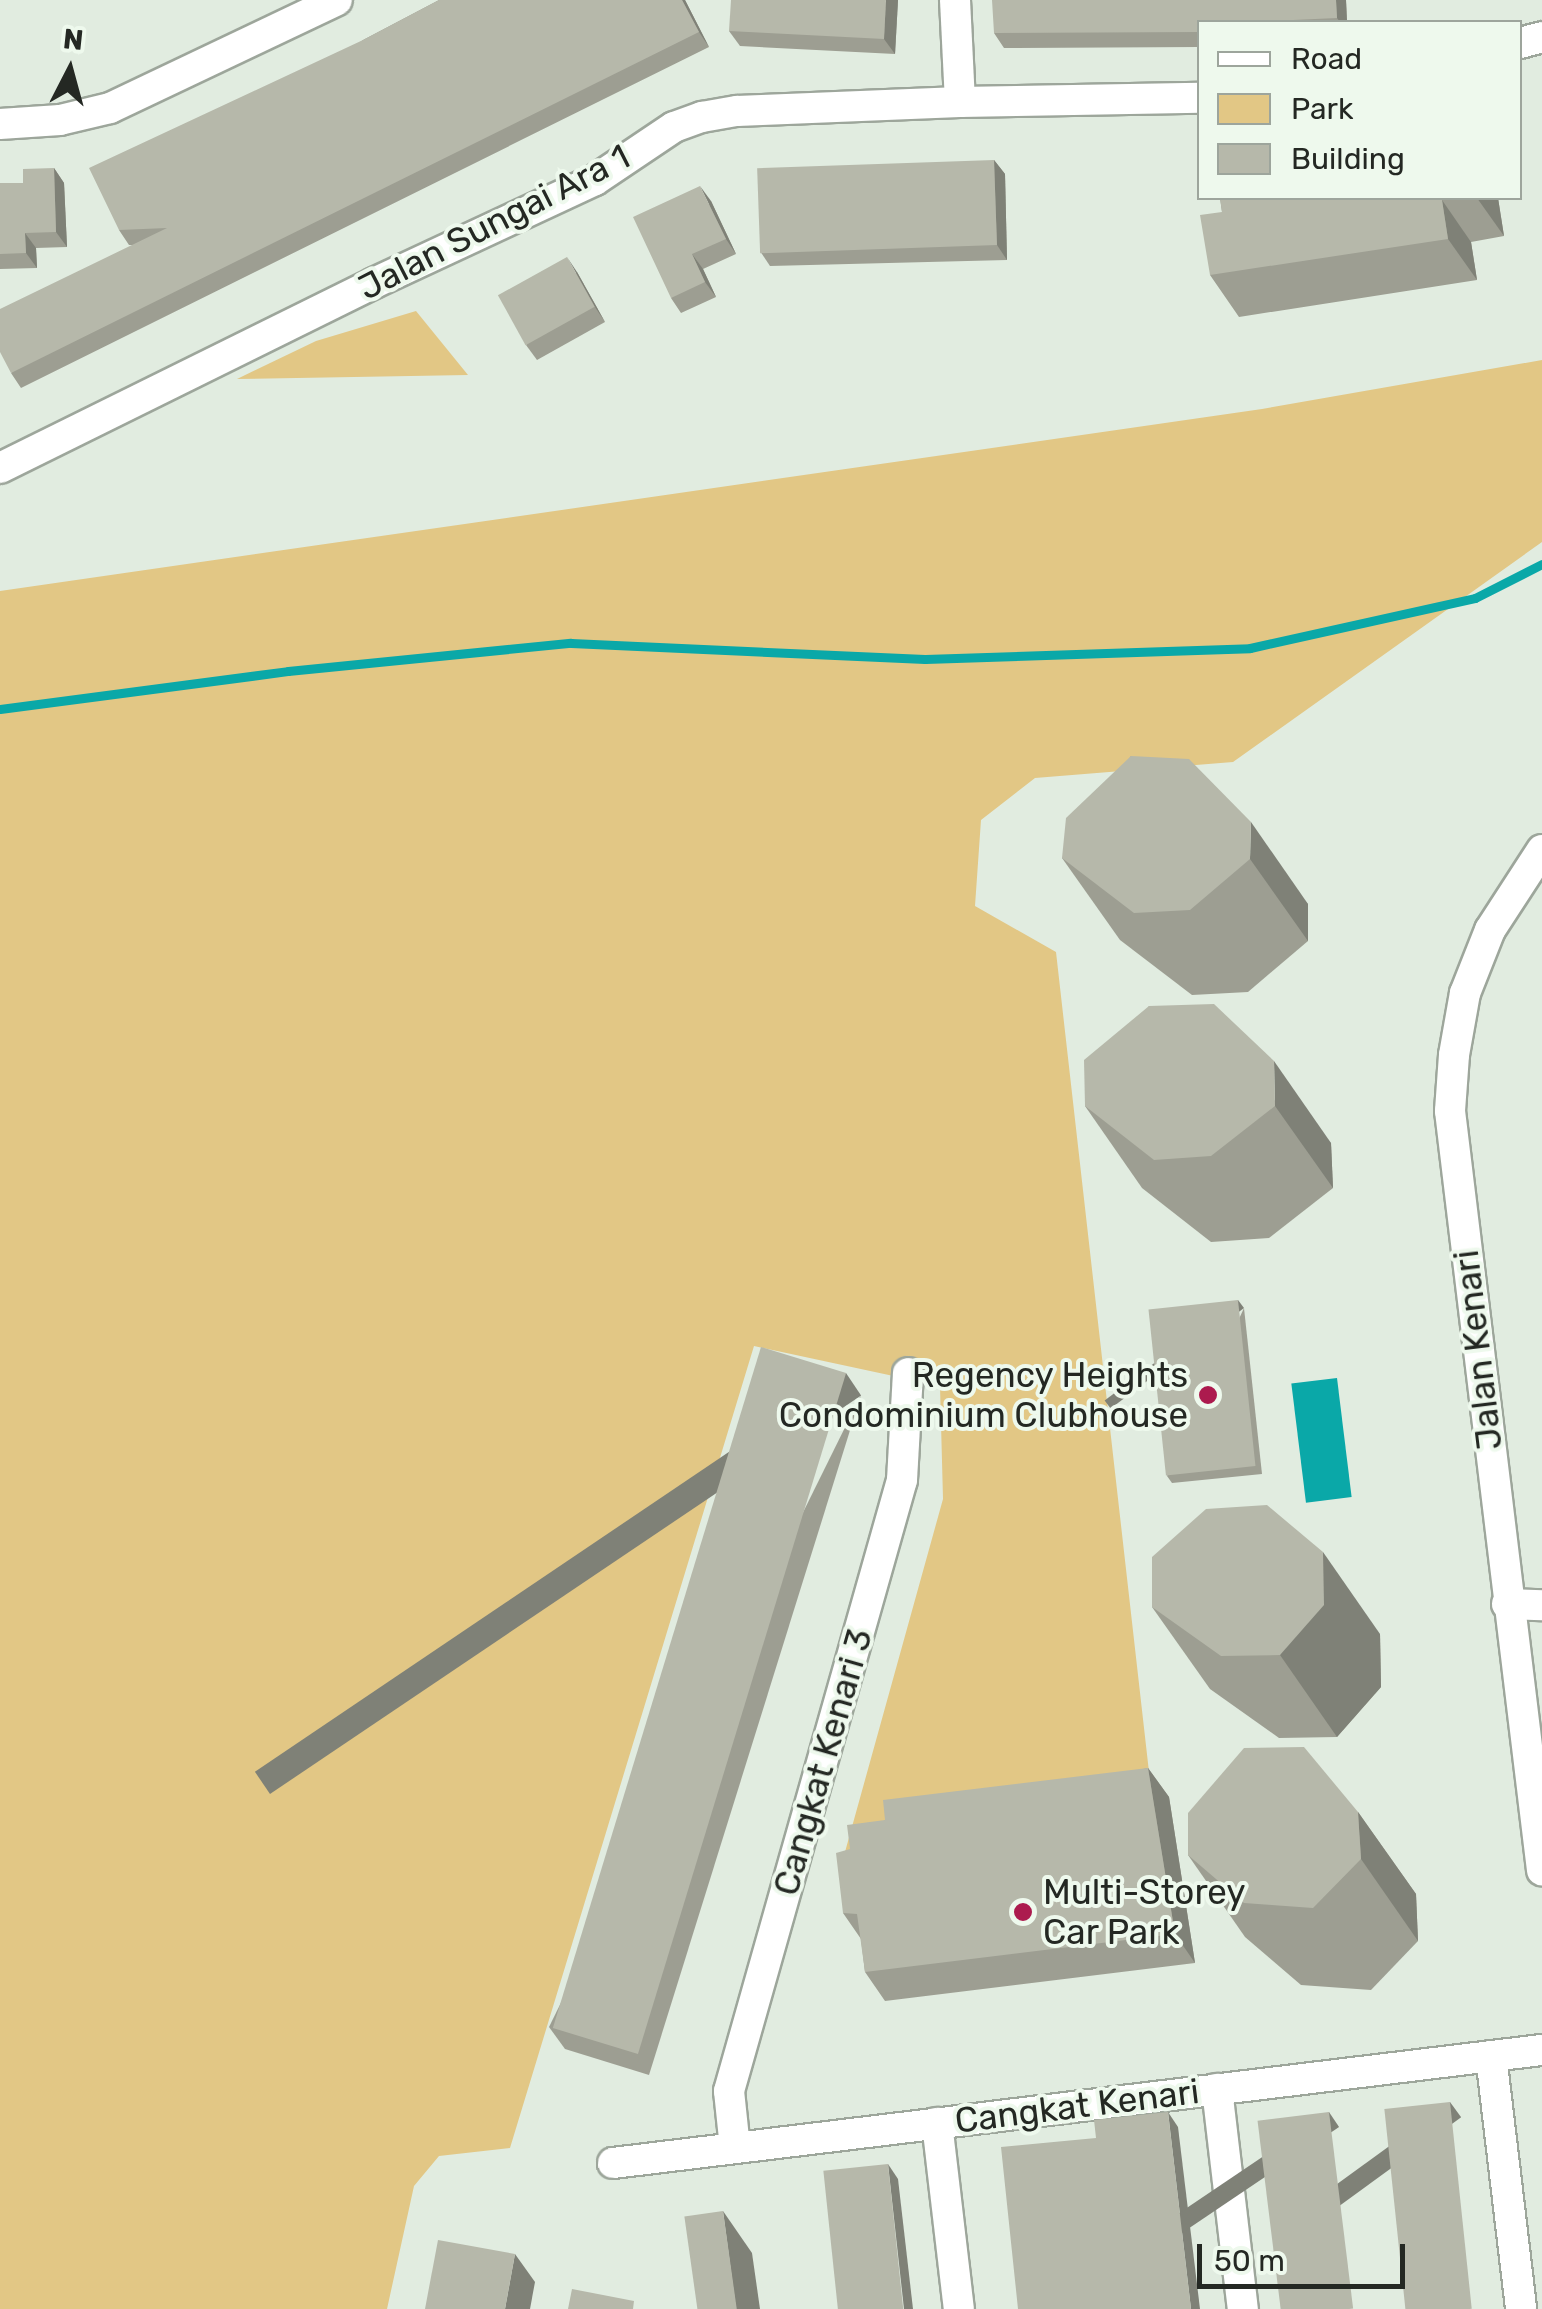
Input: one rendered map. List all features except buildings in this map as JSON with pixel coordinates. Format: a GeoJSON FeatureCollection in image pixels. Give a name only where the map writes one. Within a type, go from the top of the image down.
{"type":"FeatureCollection","features":[{"type":"Feature","properties":{"kind":"street"},"geometry":{"type":"LineString","coordinates":[[0,124],[60,120],[110,108],[337,0]]}},
{"type":"Feature","properties":{"kind":"street"},"geometry":{"type":"LineString","coordinates":[[955,0],[960,102]]}},
{"type":"Feature","properties":{"kind":"street","name":"Jalan Sungai Ara 1"},"geometry":{"type":"LineString","coordinates":[[0,468],[374,282],[595,180],[674,127],[702,117],[737,111],[960,102],[1197,98]]}},
{"type":"Feature","properties":{"kind":"street","name":"Jalan Kenari"},"geometry":{"type":"LineString","coordinates":[[1542,850],[1490,930],[1465,993],[1454,1055],[1450,1111],[1542,1870]]}},
{"type":"Feature","properties":{"kind":"street","name":"Cangkat Kenari 3"},"geometry":{"type":"LineString","coordinates":[[735,2148],[730,2091],[902,1480],[908,1373]]}},
{"type":"Feature","properties":{"kind":"street"},"geometry":{"type":"LineString","coordinates":[[1508,1604],[1542,1605]]}},
{"type":"Feature","properties":{"kind":"street","name":"Cangkat Kenari"},"geometry":{"type":"LineString","coordinates":[[613,2163],[662,2171],[735,2148],[1542,2050]]}},
{"type":"Feature","properties":{"kind":"street"},"geometry":{"type":"LineString","coordinates":[[1491,2056],[1521,2309]]}},
{"type":"Feature","properties":{"kind":"street"},"geometry":{"type":"LineString","coordinates":[[1218,2089],[1244,2309]]}},
{"type":"Feature","properties":{"kind":"street"},"geometry":{"type":"LineString","coordinates":[[937,2123],[959,2309]]}},
{"type":"Feature","properties":{"kind":"green space"},"geometry":{"type":"Polygon","coordinates":[[[416,311],[468,375],[237,379],[316,341],[416,311]]]}},
{"type":"Feature","properties":{"kind":"green space"},"geometry":{"type":"Polygon","coordinates":[[[1542,360],[1542,542],[1233,762],[1035,778],[981,820],[975,906],[1056,952],[1154,1816],[845,1852],[943,1499],[940,1386],[754,1346],[510,2148],[439,2156],[414,2186],[387,2309],[0,2309],[0,591],[1262,409],[1542,360]]]}},
{"type":"Feature","properties":{"kind":"water"},"geometry":{"type":"Polygon","coordinates":[[[1337,1378],[1352,1497],[1306,1503],[1291,1384],[1337,1378]]]}},
{"type":"Feature","properties":{"kind":"waterway"},"geometry":{"type":"LineString","coordinates":[[0,709],[288,671],[571,643],[925,659],[1250,648],[1475,598],[1542,564]]}},
{"type":"Feature","properties":{"kind":"place","name":"Regency Heights Condominium Clubhouse"},"geometry":{"type":"Point","coordinates":[1208,1395]}},
{"type":"Feature","properties":{"kind":"place","name":"Multi-Storey Car Park"},"geometry":{"type":"Point","coordinates":[1023,1912]}}]}
